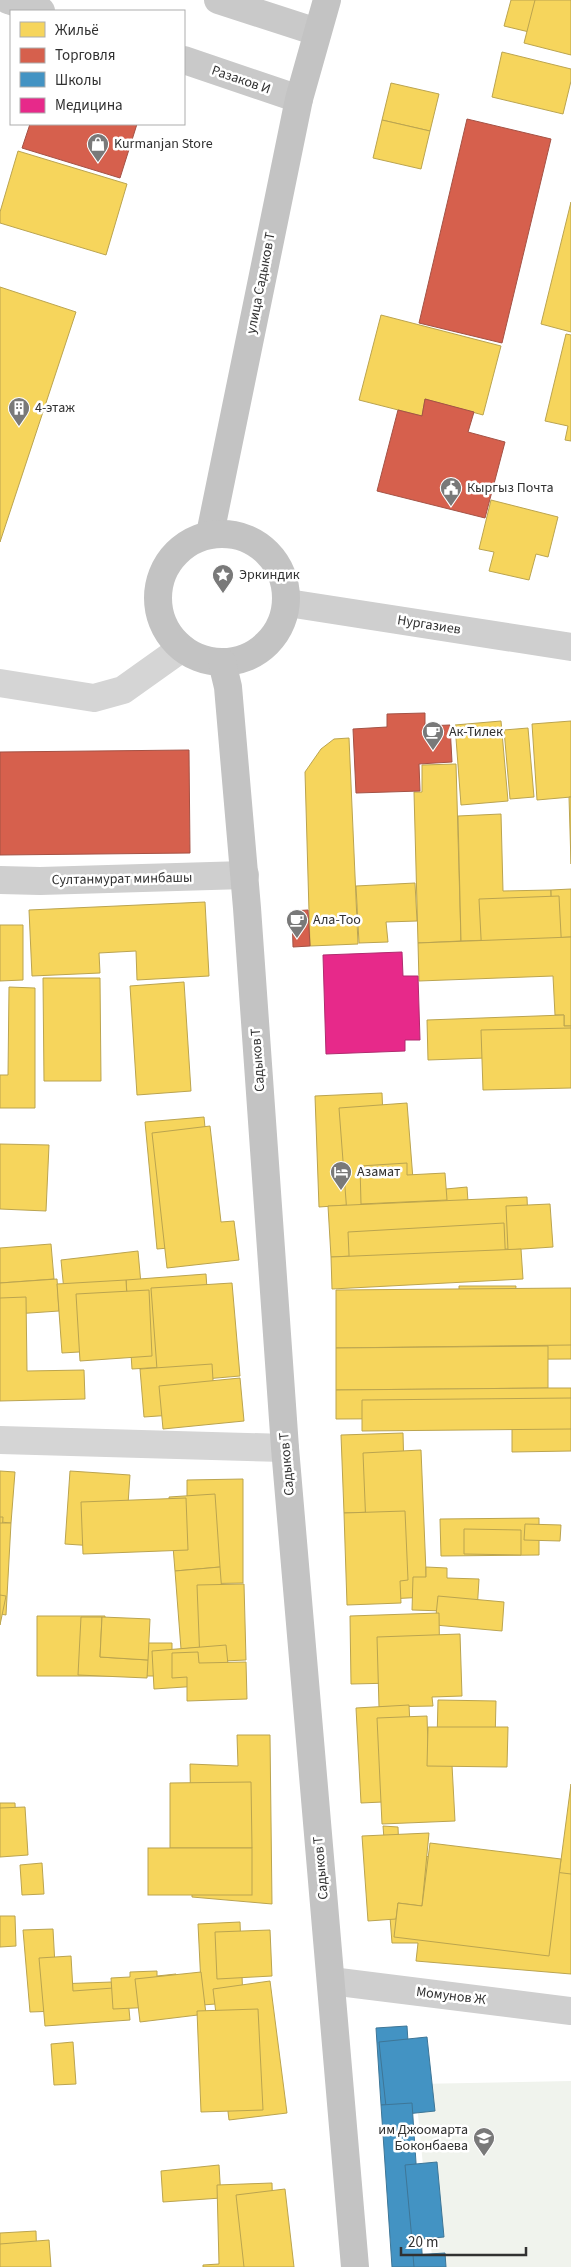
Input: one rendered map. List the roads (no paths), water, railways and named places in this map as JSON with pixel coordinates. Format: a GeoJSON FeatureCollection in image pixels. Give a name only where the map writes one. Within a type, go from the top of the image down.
{"type":"FeatureCollection","features":[{"type":"Feature","properties":{"kind":"highway"},"geometry":{"type":"LineString","coordinates":[[317,32],[327,0]]}},
{"type":"Feature","properties":{"kind":"highway","name":"улица Садыков Т"},"geometry":{"type":"LineString","coordinates":[[210,534],[299,99],[317,32]]}},
{"type":"Feature","properties":{"kind":"highway"},"geometry":{"type":"LineString","coordinates":[[210,534],[231,534],[251,540],[268,552],[280,568],[288,603],[280,626],[270,640],[256,652],[240,660],[222,662],[201,659],[182,648],[168,633],[160,614],[158,593],[162,572],[174,555],[191,542],[210,534]]}},
{"type":"Feature","properties":{"kind":"highway","name":"Садыков Т"},"geometry":{"type":"LineString","coordinates":[[222,662],[228,687],[245,876],[285,1448],[355,2267]]}},
{"type":"Feature","properties":{"kind":"main road"},"geometry":{"type":"LineString","coordinates":[[8,0],[38,10]]}},
{"type":"Feature","properties":{"kind":"main road"},"geometry":{"type":"LineString","coordinates":[[218,0],[317,32]]}},
{"type":"Feature","properties":{"kind":"main road","name":"Разаков И"},"geometry":{"type":"LineString","coordinates":[[185,60],[299,99]]}},
{"type":"Feature","properties":{"kind":"street","name":"Нургазиев"},"geometry":{"type":"LineString","coordinates":[[288,603],[571,647]]}},
{"type":"Feature","properties":{"kind":"street"},"geometry":{"type":"LineString","coordinates":[[0,683],[94,698],[123,690],[182,648]]}},
{"type":"Feature","properties":{"kind":"street","name":"Султанмурат минбашы"},"geometry":{"type":"LineString","coordinates":[[0,880],[40,881],[245,876]]}},
{"type":"Feature","properties":{"kind":"street"},"geometry":{"type":"LineString","coordinates":[[0,1440],[285,1448]]}},
{"type":"Feature","properties":{"kind":"street","name":"Момунов Ж"},"geometry":{"type":"LineString","coordinates":[[331,1981],[571,2010]]}},
{"type":"Feature","properties":{"kind":"place","name":"Kurmanjan Store"},"geometry":{"type":"Point","coordinates":[98,163]}},
{"type":"Feature","properties":{"kind":"place","name":"4-этаж"},"geometry":{"type":"Point","coordinates":[19,427]}},
{"type":"Feature","properties":{"kind":"place","name":"Кыргыз Почта"},"geometry":{"type":"Point","coordinates":[451,507]}},
{"type":"Feature","properties":{"kind":"place","name":"Эркиндик"},"geometry":{"type":"Point","coordinates":[223,594]}},
{"type":"Feature","properties":{"kind":"place","name":"Ак-Тилек"},"geometry":{"type":"Point","coordinates":[433,751]}},
{"type":"Feature","properties":{"kind":"place","name":"Ала-Тоо"},"geometry":{"type":"Point","coordinates":[297,939]}},
{"type":"Feature","properties":{"kind":"place","name":"Азамат"},"geometry":{"type":"Point","coordinates":[341,1191]}},
{"type":"Feature","properties":{"kind":"place","name":"им Джоомарта Боконбаева"},"geometry":{"type":"Point","coordinates":[484,2157]}}]}
